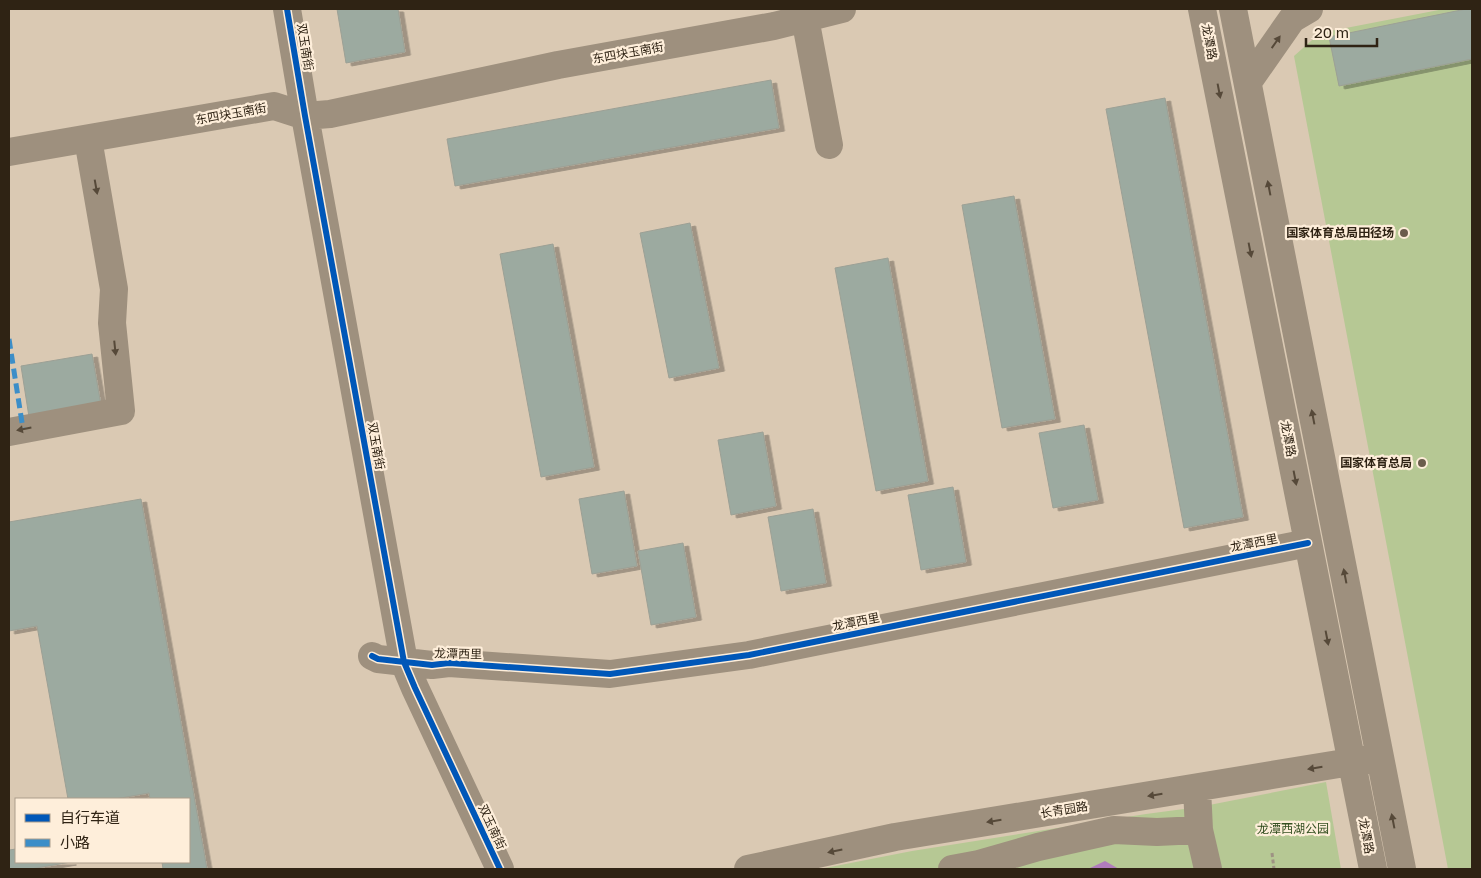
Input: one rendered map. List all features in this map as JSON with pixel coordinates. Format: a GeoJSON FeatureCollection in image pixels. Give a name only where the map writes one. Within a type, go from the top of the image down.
{"type":"FeatureCollection","features":[{"type":"Feature","properties":{"kind":"street","name":"双玉南街"},"geometry":{"type":"LineString","coordinates":[[287,9],[404,662],[414,688],[500,869]]}},
{"type":"Feature","properties":{"kind":"street","name":"东四块玉南街"},"geometry":{"type":"LineString","coordinates":[[9,152],[274,106],[305,116],[330,114],[558,66],[774,26],[842,9]]}},
{"type":"Feature","properties":{"kind":"street","name":"龙潭路"},"geometry":{"type":"LineString","coordinates":[[1202,9],[1373,869]]}},
{"type":"Feature","properties":{"kind":"street"},"geometry":{"type":"LineString","coordinates":[[1233,9],[1402,869]]}},
{"type":"Feature","properties":{"kind":"street"},"geometry":{"type":"LineString","coordinates":[[1248,82],[1292,19],[1309,9]]}},
{"type":"Feature","properties":{"kind":"street"},"geometry":{"type":"LineString","coordinates":[[805,18],[829,145]]}},
{"type":"Feature","properties":{"kind":"street"},"geometry":{"type":"LineString","coordinates":[[9,432],[121,410],[112,323],[114,289],[88,139]]}},
{"type":"Feature","properties":{"kind":"street","name":"龙潭西里"},"geometry":{"type":"LineString","coordinates":[[372,656],[378,659],[432,665],[449,662],[610,674],[749,655],[1308,543]]}},
{"type":"Feature","properties":{"kind":"street","name":"长青园路"},"geometry":{"type":"LineString","coordinates":[[748,869],[895,837],[1380,756]]}},
{"type":"Feature","properties":{"kind":"street"},"geometry":{"type":"LineString","coordinates":[[1197,788],[1199,830],[1208,869]]}},
{"type":"Feature","properties":{"kind":"street"},"geometry":{"type":"LineString","coordinates":[[952,869],[1114,830],[1157,832],[1199,830]]}},
{"type":"Feature","properties":{"kind":"path"},"geometry":{"type":"LineString","coordinates":[[1272,853],[1274,869]]}},
{"type":"Feature","properties":{"kind":"green space","name":"国家体育总局"},"geometry":{"type":"Polygon","coordinates":[[[1444,9],[1472,9],[1472,869],[1448,869],[1294,56],[1320,33],[1444,9]]]}},
{"type":"Feature","properties":{"kind":"green space","name":"龙潭西湖公园"},"geometry":{"type":"Polygon","coordinates":[[[1326,782],[1341,869],[820,869],[912,851],[1199,807],[1326,782]]]}},
{"type":"Feature","properties":{"kind":"shaded area"},"geometry":{"type":"Polygon","coordinates":[[[1105,861],[1119,869],[1088,869],[1105,861]]]}},
{"type":"Feature","properties":{"kind":"building"},"geometry":{"type":"Polygon","coordinates":[[[337,9],[398,9],[405,52],[346,63],[337,9]]]}},
{"type":"Feature","properties":{"kind":"building"},"geometry":{"type":"Polygon","coordinates":[[[1472,9],[1472,59],[1339,86],[1329,37],[1472,9]]]}},
{"type":"Feature","properties":{"kind":"building"},"geometry":{"type":"Polygon","coordinates":[[[771,80],[779,128],[455,186],[447,139],[771,80]]]}},
{"type":"Feature","properties":{"kind":"building"},"geometry":{"type":"Polygon","coordinates":[[[1165,98],[1243,517],[1184,528],[1106,109],[1165,98]]]}},
{"type":"Feature","properties":{"kind":"building"},"geometry":{"type":"Polygon","coordinates":[[[1014,196],[1055,419],[1002,428],[962,205],[1014,196]]]}},
{"type":"Feature","properties":{"kind":"building"},"geometry":{"type":"Polygon","coordinates":[[[690,223],[719,368],[669,378],[640,233],[690,223]]]}},
{"type":"Feature","properties":{"kind":"building"},"geometry":{"type":"Polygon","coordinates":[[[553,244],[594,467],[541,477],[500,254],[553,244]]]}},
{"type":"Feature","properties":{"kind":"building"},"geometry":{"type":"Polygon","coordinates":[[[888,258],[928,481],[876,491],[835,268],[888,258]]]}},
{"type":"Feature","properties":{"kind":"building"},"geometry":{"type":"Polygon","coordinates":[[[92,354],[101,405],[29,417],[21,366],[92,354]]]}},
{"type":"Feature","properties":{"kind":"building"},"geometry":{"type":"Polygon","coordinates":[[[1084,425],[1098,500],[1053,508],[1039,433],[1084,425]]]}},
{"type":"Feature","properties":{"kind":"building"},"geometry":{"type":"Polygon","coordinates":[[[763,432],[776,506],[731,515],[718,440],[763,432]]]}},
{"type":"Feature","properties":{"kind":"building"},"geometry":{"type":"Polygon","coordinates":[[[953,487],[966,562],[921,570],[908,495],[953,487]]]}},
{"type":"Feature","properties":{"kind":"building"},"geometry":{"type":"Polygon","coordinates":[[[624,491],[637,566],[592,574],[579,499],[624,491]]]}},
{"type":"Feature","properties":{"kind":"building"},"geometry":{"type":"Polygon","coordinates":[[[141,499],[207,869],[163,869],[162,863],[190,863],[190,798],[150,798],[149,793],[121,798],[68,798],[37,626],[9,631],[9,522],[141,499]]]}},
{"type":"Feature","properties":{"kind":"building"},"geometry":{"type":"Polygon","coordinates":[[[813,509],[826,583],[781,591],[768,517],[813,509]]]}},
{"type":"Feature","properties":{"kind":"building"},"geometry":{"type":"Polygon","coordinates":[[[683,543],[696,617],[651,625],[638,551],[683,543]]]}},
{"type":"Feature","properties":{"kind":"building"},"geometry":{"type":"Polygon","coordinates":[[[15,849],[15,863],[65,863],[31,869],[9,869],[9,850],[15,849]]]}},
{"type":"Feature","properties":{"kind":"marked path"},"geometry":{"type":"LineString","coordinates":[[9,339],[23,429]]}},
{"type":"Feature","properties":{"kind":"cycle path"},"geometry":{"type":"LineString","coordinates":[[287,9],[404,662],[500,869]]}},
{"type":"Feature","properties":{"kind":"cycle path"},"geometry":{"type":"LineString","coordinates":[[372,656],[378,659],[432,665],[449,663],[610,674],[749,655],[1308,543]]}},
{"type":"Feature","properties":{"kind":"place","name":"国家体育总局田径场"},"geometry":{"type":"Point","coordinates":[1404,233]}},
{"type":"Feature","properties":{"kind":"place","name":"国家体育总局"},"geometry":{"type":"Point","coordinates":[1422,463]}}]}
